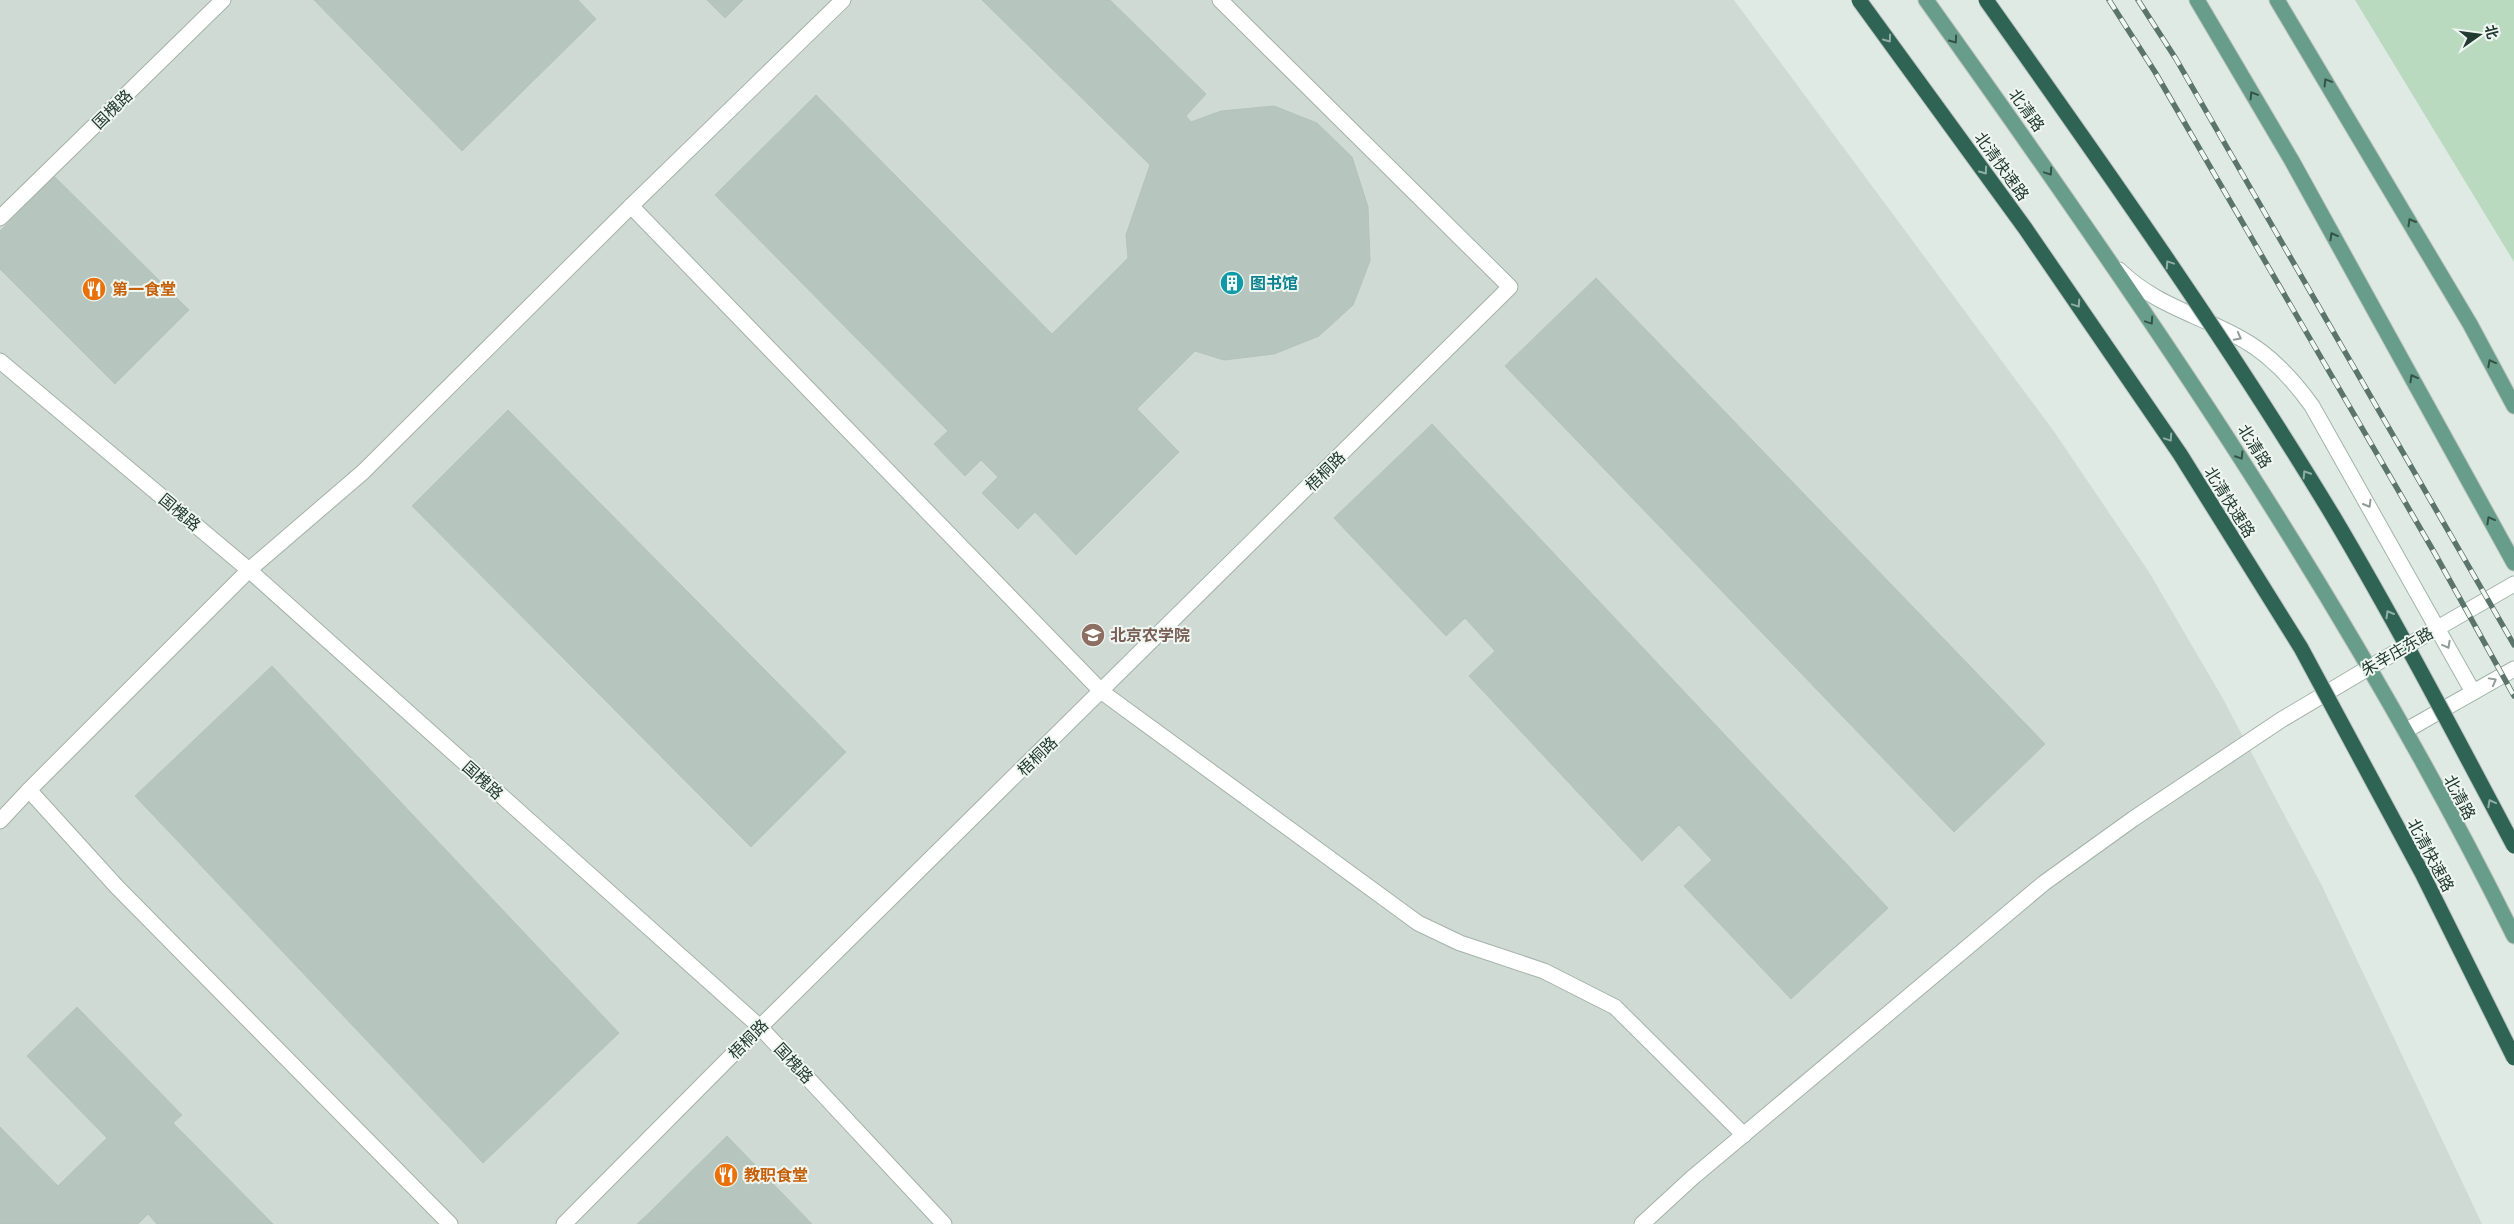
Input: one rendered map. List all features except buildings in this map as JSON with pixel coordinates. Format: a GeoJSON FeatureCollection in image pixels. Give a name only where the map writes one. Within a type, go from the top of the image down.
{"type":"FeatureCollection","features":[{"type":"Feature","properties":{"kind":"highway","name":"北清快速路"},"geometry":{"type":"LineString","coordinates":[[1859,0],[2025,228],[2180,454],[2301,648],[2422,872],[2514,1058]]}},
{"type":"Feature","properties":{"kind":"highway"},"geometry":{"type":"LineString","coordinates":[[1986,0],[2096,156],[2284,437],[2393,621],[2514,846]]}},
{"type":"Feature","properties":{"kind":"main road","name":"北清路"},"geometry":{"type":"LineString","coordinates":[[1926,0],[2098,244],[2232,442],[2370,667],[2514,936]]}},
{"type":"Feature","properties":{"kind":"main road"},"geometry":{"type":"LineString","coordinates":[[2197,0],[2296,169],[2514,563]]}},
{"type":"Feature","properties":{"kind":"main road"},"geometry":{"type":"LineString","coordinates":[[2277,0],[2470,324],[2514,406]]}},
{"type":"Feature","properties":{"kind":"street","name":"国槐路"},"geometry":{"type":"LineString","coordinates":[[0,218],[223,0]]}},
{"type":"Feature","properties":{"kind":"street"},"geometry":{"type":"LineString","coordinates":[[0,821],[249,570],[363,472],[631,206],[843,0]]}},
{"type":"Feature","properties":{"kind":"street","name":"梧桐路"},"geometry":{"type":"LineString","coordinates":[[564,1224],[760,1027],[1102,692],[1510,287],[1220,0]]}},
{"type":"Feature","properties":{"kind":"street"},"geometry":{"type":"LineString","coordinates":[[631,206],[1102,692],[1418,923],[1460,943],[1544,971],[1615,1007],[1744,1135]]}},
{"type":"Feature","properties":{"kind":"street"},"geometry":{"type":"LineString","coordinates":[[2098,244],[2119,271],[2140,289],[2163,303],[2240,338],[2268,356],[2292,379],[2312,406],[2473,692]]}},
{"type":"Feature","properties":{"kind":"street","name":"国槐路"},"geometry":{"type":"LineString","coordinates":[[0,361],[249,570],[760,1027],[944,1224]]}},
{"type":"Feature","properties":{"kind":"street","name":"朱辛庄东路"},"geometry":{"type":"LineString","coordinates":[[1642,1224],[1744,1135],[2044,883],[2133,819],[2281,720],[2514,584]]}},
{"type":"Feature","properties":{"kind":"street"},"geometry":{"type":"LineString","coordinates":[[2405,730],[2514,669]]}},
{"type":"Feature","properties":{"kind":"street"},"geometry":{"type":"LineString","coordinates":[[29,790],[124,894],[450,1224]]}},
{"type":"Feature","properties":{"kind":"shaded area","name":"北京农学院"},"geometry":{"type":"Polygon","coordinates":[[[0,0],[1734,0],[2053,430],[2149,572],[2222,697],[2322,886],[2482,1224],[0,1224],[0,0]]]}},
{"type":"Feature","properties":{"kind":"green space"},"geometry":{"type":"Polygon","coordinates":[[[2355,0],[2514,0],[2514,262],[2355,0]]]}},
{"type":"Feature","properties":{"kind":"railway"},"geometry":{"type":"LineString","coordinates":[[2109,0],[2155,72],[2434,552],[2514,696]]}},
{"type":"Feature","properties":{"kind":"railway"},"geometry":{"type":"LineString","coordinates":[[2138,0],[2176,59],[2514,645]]}},
{"type":"Feature","properties":{"kind":"place","name":"图书馆"},"geometry":{"type":"Point","coordinates":[1232,283]}},
{"type":"Feature","properties":{"kind":"place","name":"第一食堂"},"geometry":{"type":"Point","coordinates":[94,289]}},
{"type":"Feature","properties":{"kind":"place","name":"北京农学院"},"geometry":{"type":"Point","coordinates":[1093,635]}},
{"type":"Feature","properties":{"kind":"place","name":"教职食堂"},"geometry":{"type":"Point","coordinates":[726,1175]}}]}
